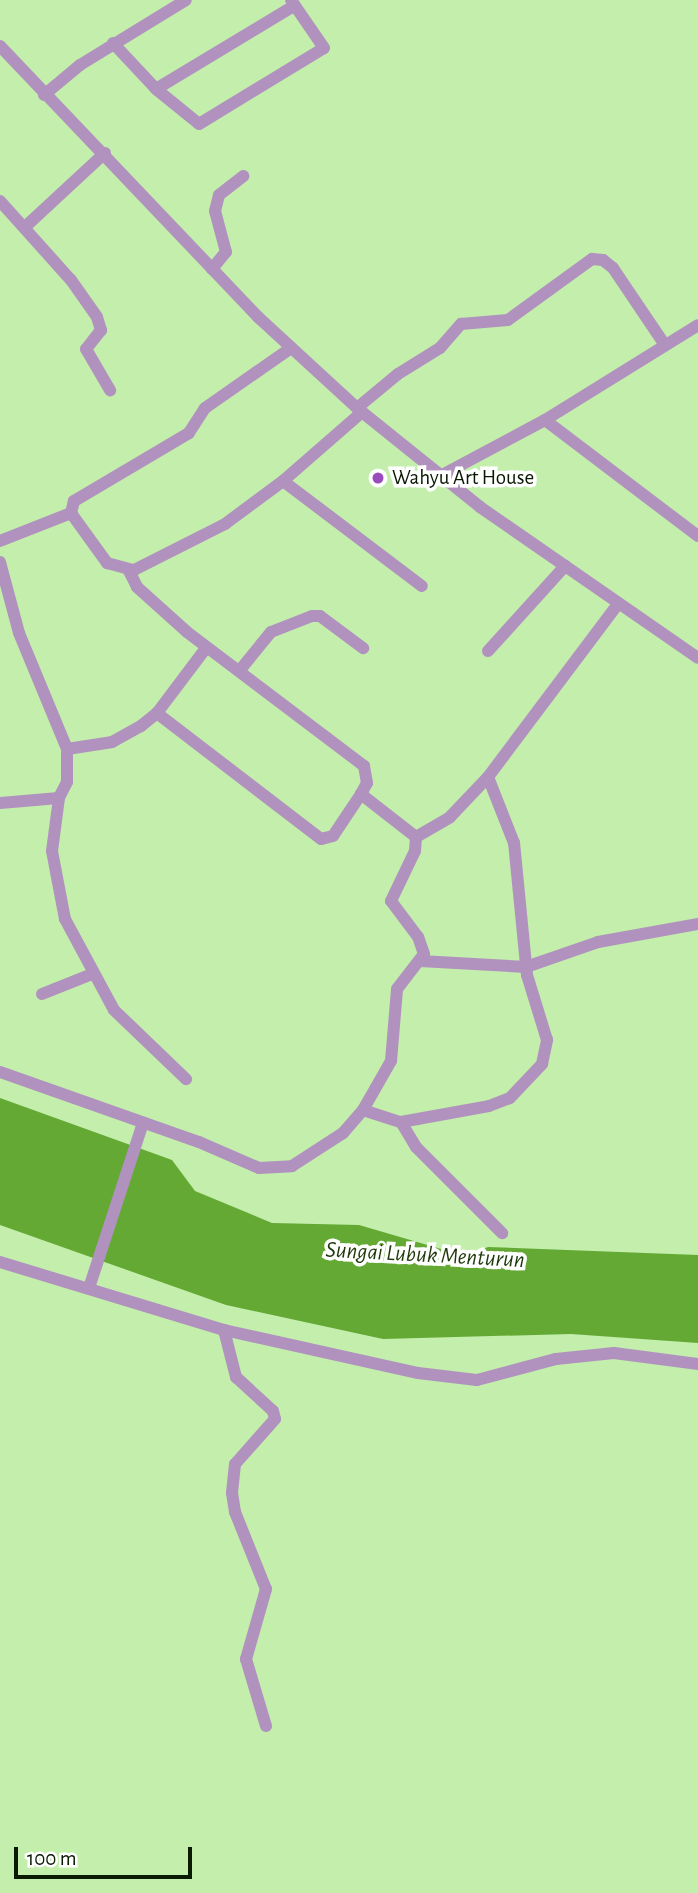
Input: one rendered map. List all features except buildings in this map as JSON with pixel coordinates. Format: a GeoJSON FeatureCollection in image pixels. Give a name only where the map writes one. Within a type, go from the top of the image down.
{"type":"FeatureCollection","features":[{"type":"Feature","properties":{"kind":"street"},"geometry":{"type":"LineString","coordinates":[[44,95],[113,43],[186,0]]}},
{"type":"Feature","properties":{"kind":"street"},"geometry":{"type":"LineString","coordinates":[[113,43],[156,89],[195,123],[222,110],[324,48],[293,3],[156,89]]}},
{"type":"Feature","properties":{"kind":"street"},"geometry":{"type":"LineString","coordinates":[[0,46],[44,95],[104,153],[291,348],[360,410],[442,475],[617,605],[698,658]]}},
{"type":"Feature","properties":{"kind":"street"},"geometry":{"type":"LineString","coordinates":[[25,227],[104,153]]}},
{"type":"Feature","properties":{"kind":"street"},"geometry":{"type":"LineString","coordinates":[[212,268],[226,252],[215,211],[219,195],[243,176]]}},
{"type":"Feature","properties":{"kind":"street"},"geometry":{"type":"LineString","coordinates":[[0,201],[25,227],[97,317],[101,330],[86,349],[110,390]]}},
{"type":"Feature","properties":{"kind":"street"},"geometry":{"type":"LineString","coordinates":[[71,513],[107,563],[129,571],[164,558],[225,524],[283,481],[398,374],[440,348],[461,324],[493,325],[519,315],[592,259],[603,260],[613,268],[665,345]]}},
{"type":"Feature","properties":{"kind":"street"},"geometry":{"type":"LineString","coordinates":[[442,475],[545,420],[698,324]]}},
{"type":"Feature","properties":{"kind":"street"},"geometry":{"type":"LineString","coordinates":[[71,513],[76,498],[189,433],[205,408],[291,348]]}},
{"type":"Feature","properties":{"kind":"street"},"geometry":{"type":"LineString","coordinates":[[545,420],[696,528]]}},
{"type":"Feature","properties":{"kind":"street"},"geometry":{"type":"LineString","coordinates":[[283,481],[422,586]]}},
{"type":"Feature","properties":{"kind":"street"},"geometry":{"type":"LineString","coordinates":[[0,541],[71,513]]}},
{"type":"Feature","properties":{"kind":"street"},"geometry":{"type":"LineString","coordinates":[[0,562],[19,633],[67,749],[67,782],[59,798],[52,851],[55,886],[65,919],[92,974],[114,1010],[186,1079]]}},
{"type":"Feature","properties":{"kind":"street"},"geometry":{"type":"LineString","coordinates":[[488,652],[565,566]]}},
{"type":"Feature","properties":{"kind":"street"},"geometry":{"type":"LineString","coordinates":[[129,571],[137,587],[206,648],[240,670],[364,766],[367,783],[333,836],[321,839],[157,713]]}},
{"type":"Feature","properties":{"kind":"street"},"geometry":{"type":"LineString","coordinates":[[416,837],[450,817],[488,777],[617,605]]}},
{"type":"Feature","properties":{"kind":"street"},"geometry":{"type":"LineString","coordinates":[[240,670],[271,632],[312,616],[320,616],[363,648]]}},
{"type":"Feature","properties":{"kind":"street"},"geometry":{"type":"LineString","coordinates":[[67,749],[119,739],[157,713],[206,648]]}},
{"type":"Feature","properties":{"kind":"street"},"geometry":{"type":"LineString","coordinates":[[363,1110],[401,1122],[489,1106],[510,1098],[532,1079],[542,1064],[547,1040],[526,967],[514,843],[488,777]]}},
{"type":"Feature","properties":{"kind":"street"},"geometry":{"type":"LineString","coordinates":[[361,794],[416,837]]}},
{"type":"Feature","properties":{"kind":"street"},"geometry":{"type":"LineString","coordinates":[[0,803],[59,798]]}},
{"type":"Feature","properties":{"kind":"street"},"geometry":{"type":"LineString","coordinates":[[0,1072],[141,1128],[259,1168],[292,1166],[313,1155],[363,1110],[391,1061],[397,989],[419,961],[424,946],[391,901],[415,851],[416,837]]}},
{"type":"Feature","properties":{"kind":"street"},"geometry":{"type":"LineString","coordinates":[[419,961],[526,967],[598,942],[698,924]]}},
{"type":"Feature","properties":{"kind":"street"},"geometry":{"type":"LineString","coordinates":[[42,994],[92,974]]}},
{"type":"Feature","properties":{"kind":"street"},"geometry":{"type":"LineString","coordinates":[[401,1122],[416,1147],[502,1233]]}},
{"type":"Feature","properties":{"kind":"street"},"geometry":{"type":"LineString","coordinates":[[90,1283],[141,1128]]}},
{"type":"Feature","properties":{"kind":"street"},"geometry":{"type":"LineString","coordinates":[[0,1262],[90,1283],[224,1330],[362,1363],[477,1380],[556,1359],[614,1353],[698,1364]]}},
{"type":"Feature","properties":{"kind":"street"},"geometry":{"type":"LineString","coordinates":[[224,1330],[236,1377],[273,1411],[275,1419],[235,1464],[232,1493],[235,1512],[267,1589],[246,1659],[265,1726]]}},
{"type":"Feature","properties":{"kind":"water","name":"Sungai Lubuk Menturun"},"geometry":{"type":"Polygon","coordinates":[[[0,1098],[172,1160],[195,1191],[272,1223],[359,1225],[465,1256],[488,1247],[698,1255],[698,1343],[571,1334],[383,1339],[226,1305],[0,1225],[0,1098]]]}},
{"type":"Feature","properties":{"kind":"place","name":"Wahyu Art House"},"geometry":{"type":"Point","coordinates":[378,478]}}]}
